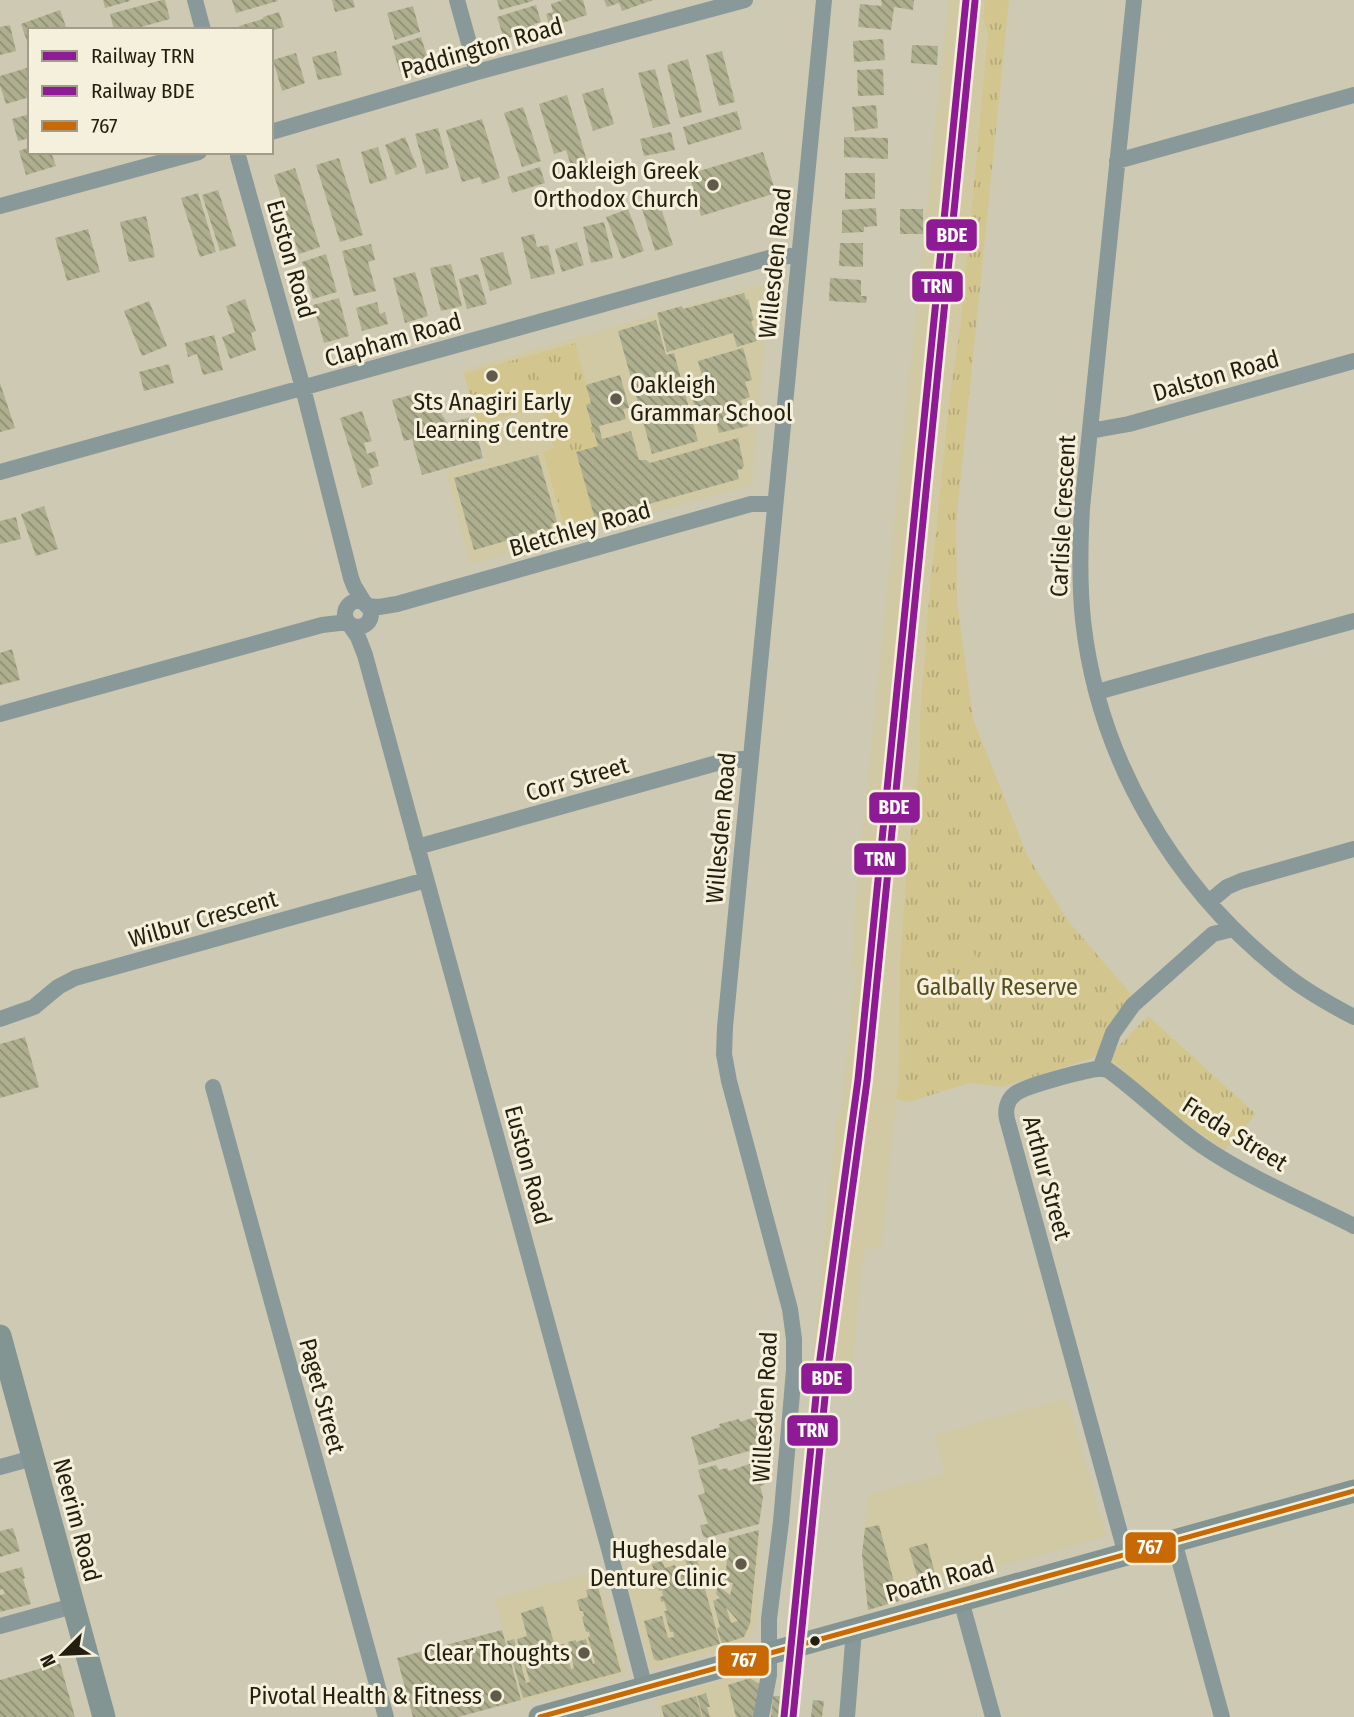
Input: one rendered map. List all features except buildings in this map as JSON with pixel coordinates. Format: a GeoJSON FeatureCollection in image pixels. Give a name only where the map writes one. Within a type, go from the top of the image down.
{"type":"FeatureCollection","features":[{"type":"Feature","properties":{"kind":"street"},"geometry":{"type":"LineString","coordinates":[[195,0],[202,28]]}},
{"type":"Feature","properties":{"kind":"street"},"geometry":{"type":"LineString","coordinates":[[457,0],[477,72]]}},
{"type":"Feature","properties":{"kind":"street","name":"Paddington Road"},"geometry":{"type":"LineString","coordinates":[[273,131],[721,3],[746,0]]}},
{"type":"Feature","properties":{"kind":"street","name":"Willesden Road"},"geometry":{"type":"LineString","coordinates":[[761,1717],[769,1675],[769,1619],[781,1522],[794,1370],[794,1339],[790,1309],[724,1054],[824,0]]}},
{"type":"Feature","properties":{"kind":"street","name":"Carlisle Crescent"},"geometry":{"type":"LineString","coordinates":[[1134,0],[1082,519],[1080,586],[1086,644],[1110,737],[1136,795],[1166,845],[1233,929],[1282,972],[1354,1017]]}},
{"type":"Feature","properties":{"kind":"street"},"geometry":{"type":"LineString","coordinates":[[1116,161],[1354,95]]}},
{"type":"Feature","properties":{"kind":"street"},"geometry":{"type":"LineString","coordinates":[[0,206],[193,154]]}},
{"type":"Feature","properties":{"kind":"street","name":"Euston Road"},"geometry":{"type":"LineString","coordinates":[[236,154],[303,388],[351,578],[368,612],[364,636],[365,654]]}},
{"type":"Feature","properties":{"kind":"street","name":"Clapham Road"},"geometry":{"type":"LineString","coordinates":[[0,472],[769,258],[799,255]]}},
{"type":"Feature","properties":{"kind":"street","name":"Dalston Road"},"geometry":{"type":"LineString","coordinates":[[1090,431],[1129,424],[1354,361]]}},
{"type":"Feature","properties":{"kind":"street","name":"Bletchley Road"},"geometry":{"type":"LineString","coordinates":[[368,612],[751,505],[775,504]]}},
{"type":"Feature","properties":{"kind":"street","name":"Euston Road"},"geometry":{"type":"LineString","coordinates":[[351,578],[352,595],[348,616],[365,654],[645,1688]]}},
{"type":"Feature","properties":{"kind":"street"},"geometry":{"type":"LineString","coordinates":[[0,714],[322,625],[348,616],[354,602],[362,602],[368,612],[360,627],[348,616]]}},
{"type":"Feature","properties":{"kind":"street"},"geometry":{"type":"LineString","coordinates":[[1097,692],[1354,621]]}},
{"type":"Feature","properties":{"kind":"street","name":"Corr Street"},"geometry":{"type":"LineString","coordinates":[[417,847],[724,761],[750,758]]}},
{"type":"Feature","properties":{"kind":"street"},"geometry":{"type":"LineString","coordinates":[[1209,902],[1227,887],[1241,881],[1354,849]]}},
{"type":"Feature","properties":{"kind":"street","name":"Wilbur Crescent"},"geometry":{"type":"LineString","coordinates":[[0,1019],[34,1007],[58,987],[75,978],[426,880]]}},
{"type":"Feature","properties":{"kind":"street"},"geometry":{"type":"LineString","coordinates":[[1100,1069],[1113,1033],[1133,1005],[1213,934],[1233,929]]}},
{"type":"Feature","properties":{"kind":"street","name":"Freda Street"},"geometry":{"type":"LineString","coordinates":[[1100,1069],[1114,1074],[1203,1146],[1258,1179],[1354,1226]]}},
{"type":"Feature","properties":{"kind":"street","name":"Arthur Street"},"geometry":{"type":"LineString","coordinates":[[1100,1069],[1022,1090],[1010,1098],[1006,1113],[1126,1555]]}},
{"type":"Feature","properties":{"kind":"street","name":"Paget Street"},"geometry":{"type":"LineString","coordinates":[[214,1087],[386,1717]]}},
{"type":"Feature","properties":{"kind":"street","name":"Neerim Road"},"geometry":{"type":"LineString","coordinates":[[0,1336],[104,1717]]}},
{"type":"Feature","properties":{"kind":"street"},"geometry":{"type":"LineString","coordinates":[[0,1467],[33,1458]]}},
{"type":"Feature","properties":{"kind":"street","name":"Poath Road"},"geometry":{"type":"LineString","coordinates":[[540,1717],[592,1710],[645,1688],[1354,1491]]}},
{"type":"Feature","properties":{"kind":"street"},"geometry":{"type":"LineString","coordinates":[[1174,1541],[1222,1717]]}},
{"type":"Feature","properties":{"kind":"street"},"geometry":{"type":"LineString","coordinates":[[961,1600],[993,1717]]}},
{"type":"Feature","properties":{"kind":"street"},"geometry":{"type":"LineString","coordinates":[[0,1626],[74,1606]]}},
{"type":"Feature","properties":{"kind":"street"},"geometry":{"type":"LineString","coordinates":[[847,1717],[854,1630]]}},
{"type":"Feature","properties":{"kind":"shaded area"},"geometry":{"type":"Polygon","coordinates":[[[948,0],[985,0],[983,15],[988,36],[961,323],[950,396],[929,601],[900,1028],[899,1083],[881,1249],[864,1248],[852,1368],[812,1364],[837,1118],[840,1117],[857,967],[852,966],[856,896],[948,0]]]}},
{"type":"Feature","properties":{"kind":"shaded area","name":"Oakleigh Grammar School"},"geometry":{"type":"Polygon","coordinates":[[[769,283],[771,285],[751,485],[470,564],[446,471],[487,460],[463,370],[769,283]]]}},
{"type":"Feature","properties":{"kind":"shaded area"},"geometry":{"type":"Polygon","coordinates":[[[1067,1398],[1106,1537],[867,1603],[862,1554],[868,1495],[945,1474],[935,1435],[1067,1398]]]}},
{"type":"Feature","properties":{"kind":"shaded area"},"geometry":{"type":"Polygon","coordinates":[[[760,1529],[757,1625],[748,1639],[727,1649],[651,1669],[623,1568],[760,1529]]]}},
{"type":"Feature","properties":{"kind":"shaded area"},"geometry":{"type":"Polygon","coordinates":[[[597,1571],[626,1675],[523,1702],[495,1599],[597,1571]]]}},
{"type":"Feature","properties":{"kind":"shaded area"},"geometry":{"type":"Polygon","coordinates":[[[751,1673],[763,1684],[756,1717],[661,1717],[655,1699],[751,1673]]]}},
{"type":"Feature","properties":{"kind":"green space","name":"Galbally Reserve"},"geometry":{"type":"Polygon","coordinates":[[[985,0],[1009,0],[956,525],[957,601],[973,719],[1028,857],[1069,922],[1131,994],[1095,1057],[1003,1087],[970,1083],[908,1102],[896,1099],[899,1083],[900,964],[908,855],[920,760],[920,718],[929,601],[950,396],[961,323],[988,36],[983,15],[985,0]]]}},
{"type":"Feature","properties":{"kind":"green space"},"geometry":{"type":"Polygon","coordinates":[[[575,343],[591,403],[587,405],[598,446],[576,452],[598,528],[567,537],[543,452],[554,448],[542,407],[478,424],[464,374],[575,343]]]}},
{"type":"Feature","properties":{"kind":"green space"},"geometry":{"type":"Polygon","coordinates":[[[569,359],[588,425],[554,435],[536,369],[569,359]]]}},
{"type":"Feature","properties":{"kind":"green space"},"geometry":{"type":"Polygon","coordinates":[[[575,454],[594,520],[567,528],[548,462],[575,454]]]}},
{"type":"Feature","properties":{"kind":"green space"},"geometry":{"type":"Polygon","coordinates":[[[961,938],[967,941],[976,957],[958,963],[954,943],[961,938]]]}},
{"type":"Feature","properties":{"kind":"green space"},"geometry":{"type":"Polygon","coordinates":[[[1148,1016],[1256,1114],[1225,1150],[1168,1111],[1108,1057],[1148,1016]]]}},
{"type":"Feature","properties":{"kind":"rail line","name":"TRN"},"geometry":{"type":"LineString","coordinates":[[784,1717],[819,1366],[858,1080],[966,0]]}},
{"type":"Feature","properties":{"kind":"rail line","name":"BDE"},"geometry":{"type":"LineString","coordinates":[[793,1717],[828,1367],[867,1081],[975,1]]}},
{"type":"Feature","properties":{"kind":"transit line","name":"767"},"geometry":{"type":"LineString","coordinates":[[540,1717],[1354,1491]]}},
{"type":"Feature","properties":{"kind":"place","name":"Oakleigh Greek Orthodox Church"},"geometry":{"type":"Point","coordinates":[713,185]}},
{"type":"Feature","properties":{"kind":"place","name":"Sts Anagiri Early Learning Centre"},"geometry":{"type":"Point","coordinates":[492,376]}},
{"type":"Feature","properties":{"kind":"place","name":"Oakleigh Grammar School"},"geometry":{"type":"Point","coordinates":[616,399]}},
{"type":"Feature","properties":{"kind":"place","name":"Hughesdale Denture Clinic"},"geometry":{"type":"Point","coordinates":[741,1564]}},
{"type":"Feature","properties":{"kind":"place","name":"Clear Thoughts"},"geometry":{"type":"Point","coordinates":[584,1653]}},
{"type":"Feature","properties":{"kind":"place","name":"Pivotal Health & Fitness"},"geometry":{"type":"Point","coordinates":[496,1696]}}]}
